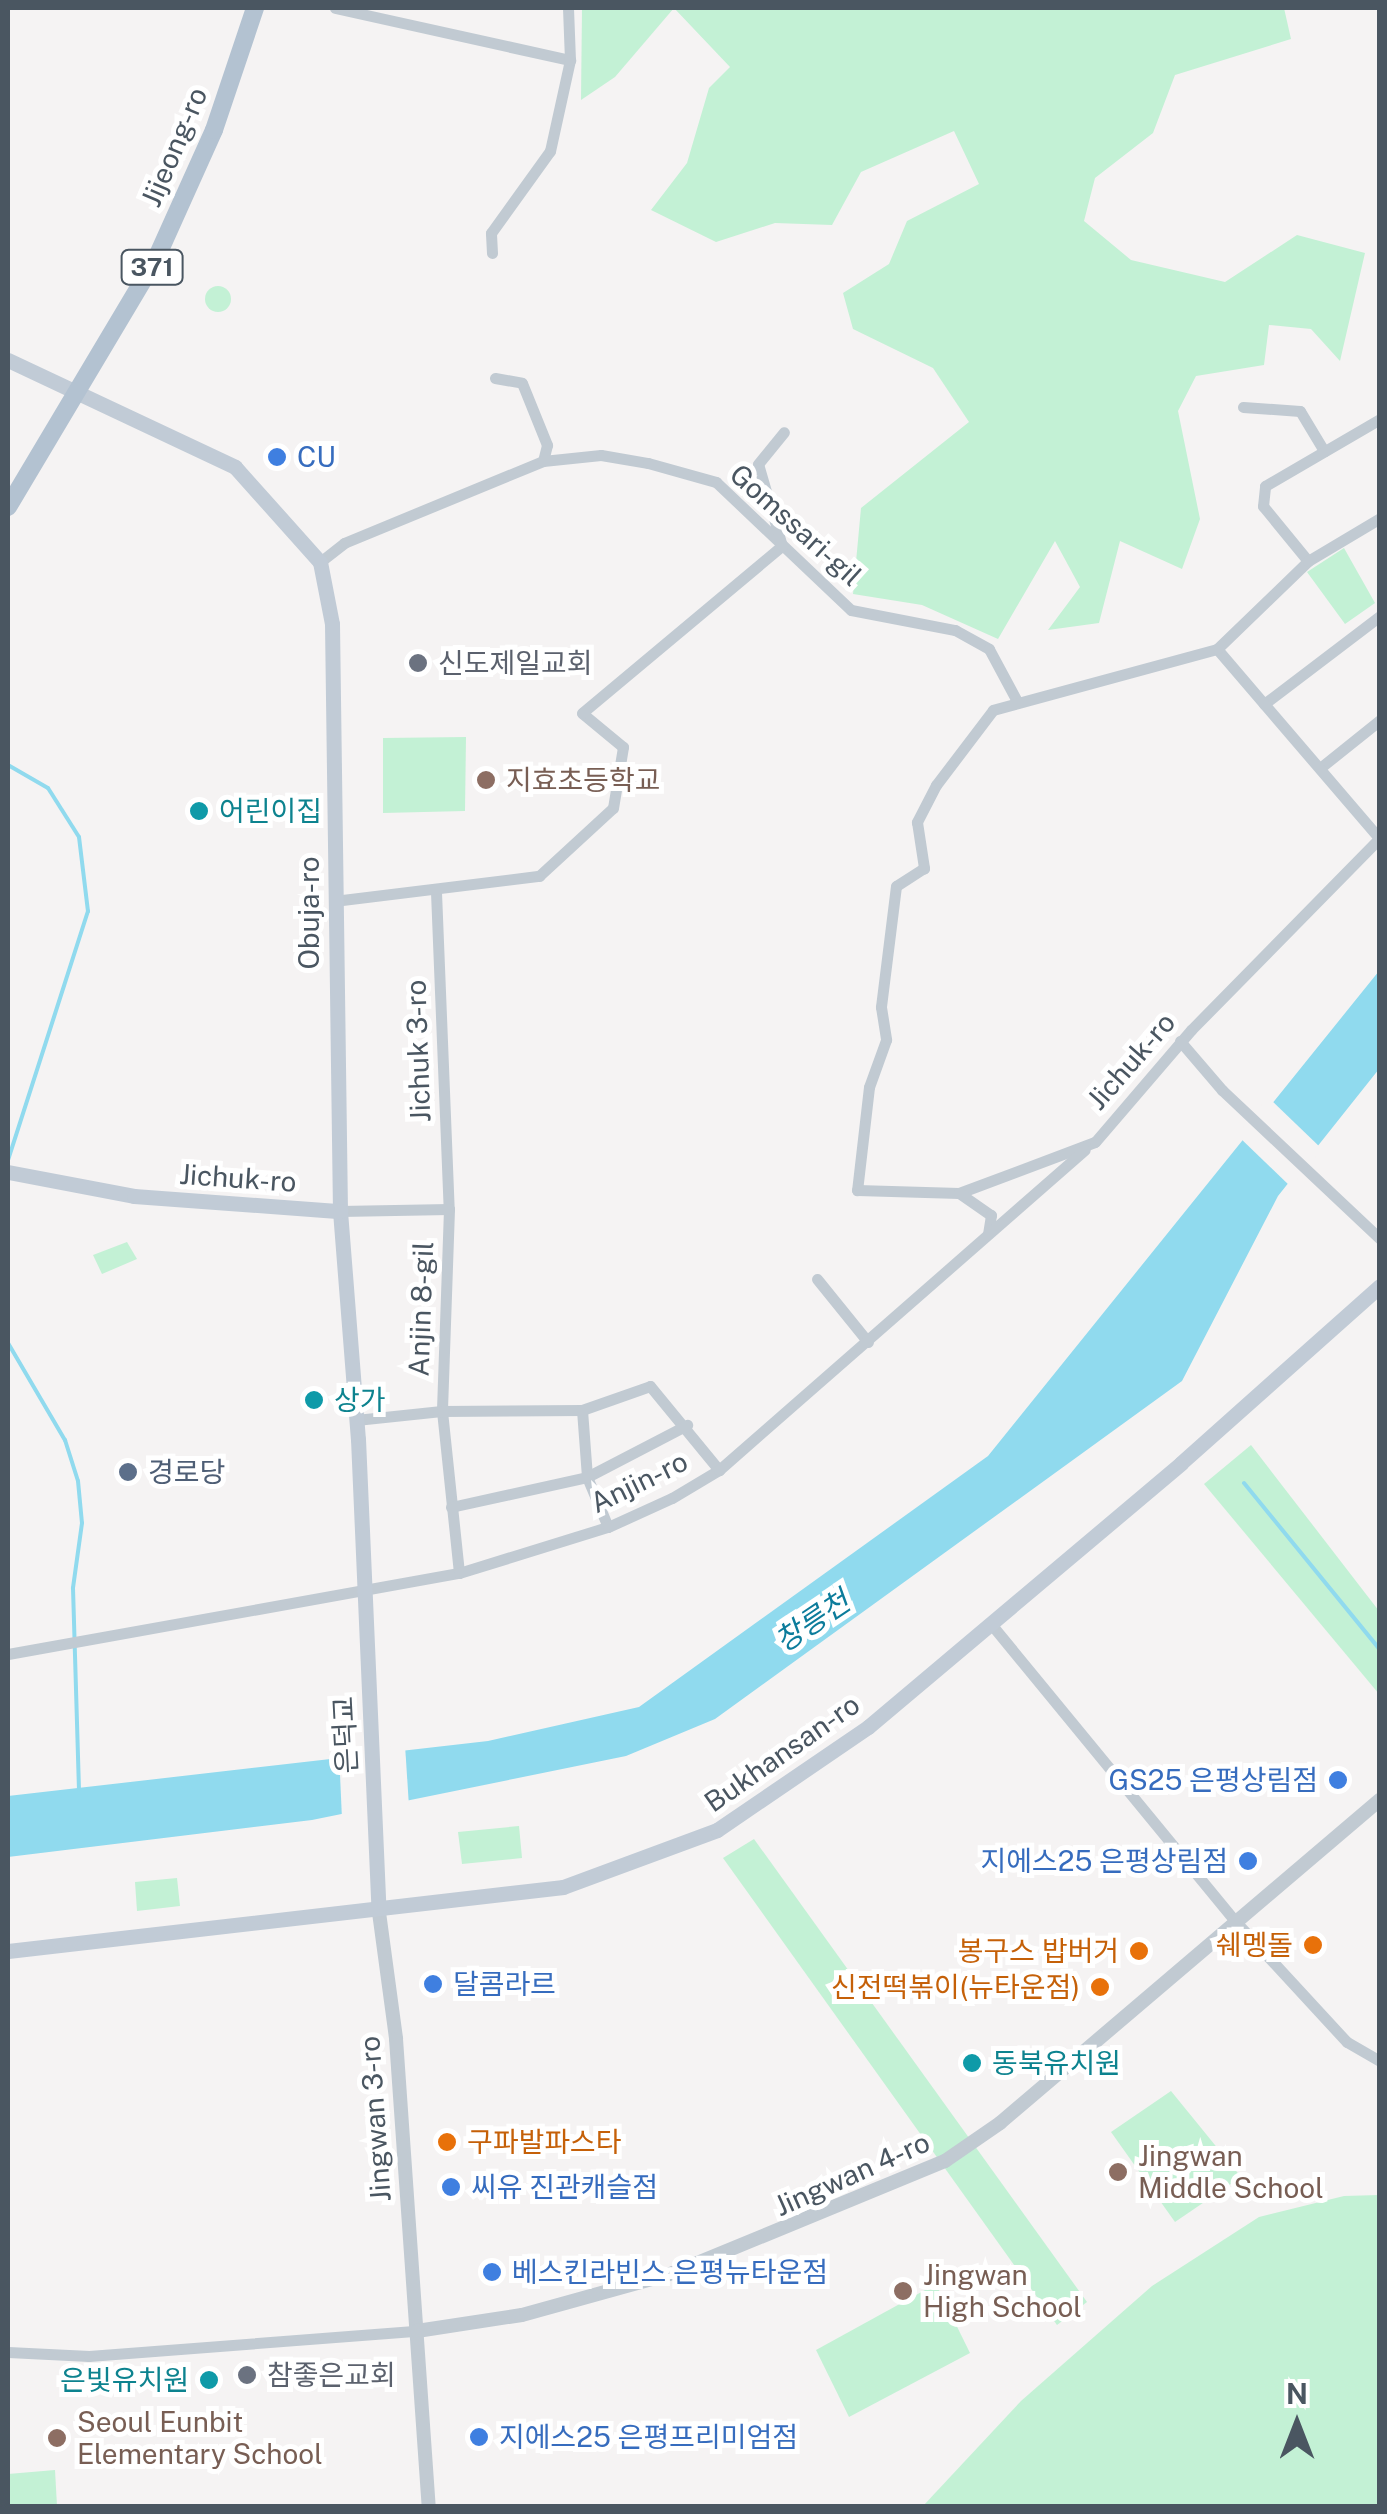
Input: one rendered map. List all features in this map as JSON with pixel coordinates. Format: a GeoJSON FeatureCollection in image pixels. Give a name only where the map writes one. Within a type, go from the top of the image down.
{"type":"FeatureCollection","features":[{"type":"Feature","properties":{"kind":"main road","name":"Jijeong-ro"},"geometry":{"type":"LineString","coordinates":[[8,507],[156,260],[214,130],[255,8]]}},
{"type":"Feature","properties":{"kind":"main road"},"geometry":{"type":"LineString","coordinates":[[8,360],[235,468],[320,562]]}},
{"type":"Feature","properties":{"kind":"main road","name":"Obuja-ro"},"geometry":{"type":"LineString","coordinates":[[320,562],[332,624],[340,1211],[356,1420],[366,1642]]}},
{"type":"Feature","properties":{"kind":"main road","name":"Jichuk-ro"},"geometry":{"type":"LineString","coordinates":[[8,1172],[134,1196],[340,1211]]}},
{"type":"Feature","properties":{"kind":"main road","name":"Bukhansan-ro"},"geometry":{"type":"LineString","coordinates":[[8,1951],[378,1905],[563,1887],[717,1830],[868,1727],[1380,1286]]}},
{"type":"Feature","properties":{"kind":"main road","name":"은덕교"},"geometry":{"type":"LineString","coordinates":[[366,1642],[378,1905]]}},
{"type":"Feature","properties":{"kind":"street"},"geometry":{"type":"LineString","coordinates":[[335,8],[570,60]]}},
{"type":"Feature","properties":{"kind":"street"},"geometry":{"type":"LineString","coordinates":[[492,253],[490,233],[550,151],[570,60],[568,8]]}},
{"type":"Feature","properties":{"kind":"street"},"geometry":{"type":"LineString","coordinates":[[494,378],[522,384],[547,445],[543,461]]}},
{"type":"Feature","properties":{"kind":"street"},"geometry":{"type":"LineString","coordinates":[[1244,406],[1300,411],[1324,451]]}},
{"type":"Feature","properties":{"kind":"street"},"geometry":{"type":"LineString","coordinates":[[1308,561],[1264,506],[1265,486],[1380,419]]}},
{"type":"Feature","properties":{"kind":"street"},"geometry":{"type":"LineString","coordinates":[[334,901],[436,892],[540,876],[613,808],[623,748],[582,714],[782,546],[758,464],[784,432]]}},
{"type":"Feature","properties":{"kind":"street","name":"Gomssari-gil"},"geometry":{"type":"LineString","coordinates":[[320,562],[344,543],[543,461],[601,455],[716,482],[851,610],[956,630],[989,649],[1018,704]]}},
{"type":"Feature","properties":{"kind":"street"},"geometry":{"type":"LineString","coordinates":[[1018,704],[1217,649],[1308,561],[1380,518]]}},
{"type":"Feature","properties":{"kind":"street"},"geometry":{"type":"LineString","coordinates":[[1264,704],[1380,616]]}},
{"type":"Feature","properties":{"kind":"street"},"geometry":{"type":"LineString","coordinates":[[1217,649],[1380,838]]}},
{"type":"Feature","properties":{"kind":"street","name":"Jichuk-ro"},"geometry":{"type":"LineString","coordinates":[[1018,704],[994,710],[936,785],[917,822],[924,868],[896,886],[881,1006],[886,1040],[869,1087],[858,1190],[959,1193],[1095,1142],[1180,1041],[1380,838]]}},
{"type":"Feature","properties":{"kind":"street"},"geometry":{"type":"LineString","coordinates":[[1320,768],[1380,720]]}},
{"type":"Feature","properties":{"kind":"street","name":"Jichuk 3-ro"},"geometry":{"type":"LineString","coordinates":[[436,892],[449,1209]]}},
{"type":"Feature","properties":{"kind":"street"},"geometry":{"type":"LineString","coordinates":[[1180,1041],[1222,1090],[1380,1238]]}},
{"type":"Feature","properties":{"kind":"street","name":"Anjin-ro"},"geometry":{"type":"LineString","coordinates":[[8,1654],[458,1572],[608,1527],[718,1470],[1095,1142]]}},
{"type":"Feature","properties":{"kind":"street"},"geometry":{"type":"LineString","coordinates":[[959,1193],[991,1215],[988,1234]]}},
{"type":"Feature","properties":{"kind":"street","name":"Jichuk-ro"},"geometry":{"type":"LineString","coordinates":[[340,1211],[449,1209]]}},
{"type":"Feature","properties":{"kind":"street","name":"Anjin 8-gil"},"geometry":{"type":"LineString","coordinates":[[449,1209],[442,1411],[458,1572]]}},
{"type":"Feature","properties":{"kind":"street"},"geometry":{"type":"LineString","coordinates":[[817,1278],[868,1342]]}},
{"type":"Feature","properties":{"kind":"street","name":"Anjin 8-gil"},"geometry":{"type":"LineString","coordinates":[[356,1420],[442,1411],[582,1410],[650,1386],[687,1425],[718,1470]]}},
{"type":"Feature","properties":{"kind":"street"},"geometry":{"type":"LineString","coordinates":[[582,1410],[587,1477],[608,1527]]}},
{"type":"Feature","properties":{"kind":"street"},"geometry":{"type":"LineString","coordinates":[[451,1507],[587,1477],[687,1425]]}},
{"type":"Feature","properties":{"kind":"street"},"geometry":{"type":"LineString","coordinates":[[991,1624],[1237,1923],[1347,2042],[1380,2061]]}},
{"type":"Feature","properties":{"kind":"street","name":"Jingwan 4-ro"},"geometry":{"type":"LineString","coordinates":[[418,2331],[522,2315],[674,2273],[937,2165],[1000,2122],[1380,1800]]}},
{"type":"Feature","properties":{"kind":"street","name":"Jingwan 3-ro"},"geometry":{"type":"LineString","coordinates":[[378,1905],[396,2039],[429,2506]]}},
{"type":"Feature","properties":{"kind":"street"},"geometry":{"type":"LineString","coordinates":[[8,2352],[89,2356],[418,2331]]}},
{"type":"Feature","properties":{"kind":"green space"},"geometry":{"type":"Polygon","coordinates":[[[582,8],[674,8],[615,77],[581,100],[582,8]]]}},
{"type":"Feature","properties":{"kind":"green space"},"geometry":{"type":"Polygon","coordinates":[[[674,8],[1284,8],[1291,39],[1175,75],[1153,133],[1095,178],[1084,221],[1131,260],[1225,282],[1297,235],[1365,253],[1340,361],[1311,329],[1269,325],[1264,365],[1196,376],[1178,411],[1200,519],[1182,569],[1120,541],[1099,623],[1048,630],[1080,587],[1055,541],[998,639],[922,605],[853,594],[861,508],[969,422],[933,368],[853,329],[843,293],[889,264],[907,221],[979,184],[954,131],[861,172],[832,225],[775,223],[716,242],[651,210],[687,163],[709,88],[730,67],[674,8]]]}},
{"type":"Feature","properties":{"kind":"green space"},"geometry":{"type":"Polygon","coordinates":[[[218,286],[227,290],[231,299],[227,308],[218,312],[209,308],[205,299],[209,290],[218,286]]]}},
{"type":"Feature","properties":{"kind":"green space"},"geometry":{"type":"Polygon","coordinates":[[[1344,548],[1375,603],[1345,624],[1307,572],[1344,548]]]}},
{"type":"Feature","properties":{"kind":"green space"},"geometry":{"type":"Polygon","coordinates":[[[466,737],[465,811],[383,813],[383,738],[466,737]]]}},
{"type":"Feature","properties":{"kind":"green space"},"geometry":{"type":"Polygon","coordinates":[[[127,1242],[137,1259],[102,1274],[93,1255],[127,1242]]]}},
{"type":"Feature","properties":{"kind":"green space"},"geometry":{"type":"Polygon","coordinates":[[[1251,1445],[1379,1611],[1379,1694],[1204,1484],[1251,1445]]]}},
{"type":"Feature","properties":{"kind":"green space"},"geometry":{"type":"Polygon","coordinates":[[[519,1826],[522,1858],[462,1864],[458,1832],[519,1826]]]}},
{"type":"Feature","properties":{"kind":"green space"},"geometry":{"type":"Polygon","coordinates":[[[754,1839],[1087,2302],[1057,2325],[723,1858],[754,1839]]]}},
{"type":"Feature","properties":{"kind":"green space"},"geometry":{"type":"Polygon","coordinates":[[[177,1878],[180,1906],[137,1911],[135,1882],[177,1878]]]}},
{"type":"Feature","properties":{"kind":"green space"},"geometry":{"type":"Polygon","coordinates":[[[1171,2091],[1241,2177],[1175,2222],[1111,2132],[1171,2091]]]}},
{"type":"Feature","properties":{"kind":"green space"},"geometry":{"type":"Polygon","coordinates":[[[1379,2195],[1379,2506],[923,2506],[1021,2401],[1152,2286],[1259,2217],[1344,2196],[1379,2195]]]}},
{"type":"Feature","properties":{"kind":"green space"},"geometry":{"type":"Polygon","coordinates":[[[936,2284],[970,2353],[849,2417],[816,2350],[936,2284]]]}},
{"type":"Feature","properties":{"kind":"green space"},"geometry":{"type":"Polygon","coordinates":[[[55,2470],[57,2506],[8,2506],[8,2474],[55,2470]]]}},
{"type":"Feature","properties":{"kind":"water","name":"창릉천"},"geometry":{"type":"Polygon","coordinates":[[[1379,971],[1379,1069],[1278,1196],[1182,1381],[715,1719],[626,1756],[312,1820],[8,1857],[8,1796],[488,1741],[639,1707],[988,1456],[1379,971]]]}},
{"type":"Feature","properties":{"kind":"pier"},"geometry":{"type":"Polygon","coordinates":[[[1268,1097],[1322,1149],[1291,1187],[1237,1135],[1268,1097]]]}},
{"type":"Feature","properties":{"kind":"pier"},"geometry":{"type":"Polygon","coordinates":[[[405,1745],[409,1806],[342,1819],[339,1752],[405,1745]]]}},
{"type":"Feature","properties":{"kind":"waterway"},"geometry":{"type":"LineString","coordinates":[[8,765],[48,788],[79,837],[88,911],[8,1160]]}},
{"type":"Feature","properties":{"kind":"waterway"},"geometry":{"type":"LineString","coordinates":[[8,1343],[65,1440],[78,1481],[82,1523],[73,1588],[79,1789]]}},
{"type":"Feature","properties":{"kind":"waterway"},"geometry":{"type":"LineString","coordinates":[[1244,1483],[1380,1650]]}},
{"type":"Feature","properties":{"kind":"place","name":"CU"},"geometry":{"type":"Point","coordinates":[277,457]}},
{"type":"Feature","properties":{"kind":"place","name":"신도제일교회"},"geometry":{"type":"Point","coordinates":[418,663]}},
{"type":"Feature","properties":{"kind":"place","name":"지효초등학교"},"geometry":{"type":"Point","coordinates":[486,780]}},
{"type":"Feature","properties":{"kind":"place","name":"어린이집"},"geometry":{"type":"Point","coordinates":[199,811]}},
{"type":"Feature","properties":{"kind":"place","name":"상가"},"geometry":{"type":"Point","coordinates":[314,1400]}},
{"type":"Feature","properties":{"kind":"place","name":"경로당"},"geometry":{"type":"Point","coordinates":[128,1472]}},
{"type":"Feature","properties":{"kind":"place","name":"GS25 은평상림점"},"geometry":{"type":"Point","coordinates":[1338,1780]}},
{"type":"Feature","properties":{"kind":"place","name":"지에스25 은평상림점"},"geometry":{"type":"Point","coordinates":[1248,1861]}},
{"type":"Feature","properties":{"kind":"place","name":"쉐멩돌"},"geometry":{"type":"Point","coordinates":[1313,1945]}},
{"type":"Feature","properties":{"kind":"place","name":"봉구스 밥버거"},"geometry":{"type":"Point","coordinates":[1139,1951]}},
{"type":"Feature","properties":{"kind":"place","name":"달콤라르"},"geometry":{"type":"Point","coordinates":[433,1984]}},
{"type":"Feature","properties":{"kind":"place","name":"신전떡볶이(뉴타운점)"},"geometry":{"type":"Point","coordinates":[1100,1987]}},
{"type":"Feature","properties":{"kind":"place","name":"동북유치원"},"geometry":{"type":"Point","coordinates":[972,2063]}},
{"type":"Feature","properties":{"kind":"place","name":"구파발파스타"},"geometry":{"type":"Point","coordinates":[447,2142]}},
{"type":"Feature","properties":{"kind":"place","name":"Jingwan Middle School"},"geometry":{"type":"Point","coordinates":[1118,2172]}},
{"type":"Feature","properties":{"kind":"place","name":"씨유 진관캐슬점"},"geometry":{"type":"Point","coordinates":[451,2187]}},
{"type":"Feature","properties":{"kind":"place","name":"베스킨라빈스 은평뉴타운점"},"geometry":{"type":"Point","coordinates":[492,2272]}},
{"type":"Feature","properties":{"kind":"place","name":"Jingwan High School"},"geometry":{"type":"Point","coordinates":[903,2291]}},
{"type":"Feature","properties":{"kind":"place","name":"참좋은교회"},"geometry":{"type":"Point","coordinates":[247,2375]}},
{"type":"Feature","properties":{"kind":"place","name":"은빛유치원"},"geometry":{"type":"Point","coordinates":[209,2380]}},
{"type":"Feature","properties":{"kind":"place","name":"지에스25 은평프리미엄점"},"geometry":{"type":"Point","coordinates":[479,2437]}},
{"type":"Feature","properties":{"kind":"place","name":"Seoul Eunbit Elementary School"},"geometry":{"type":"Point","coordinates":[57,2438]}}]}
